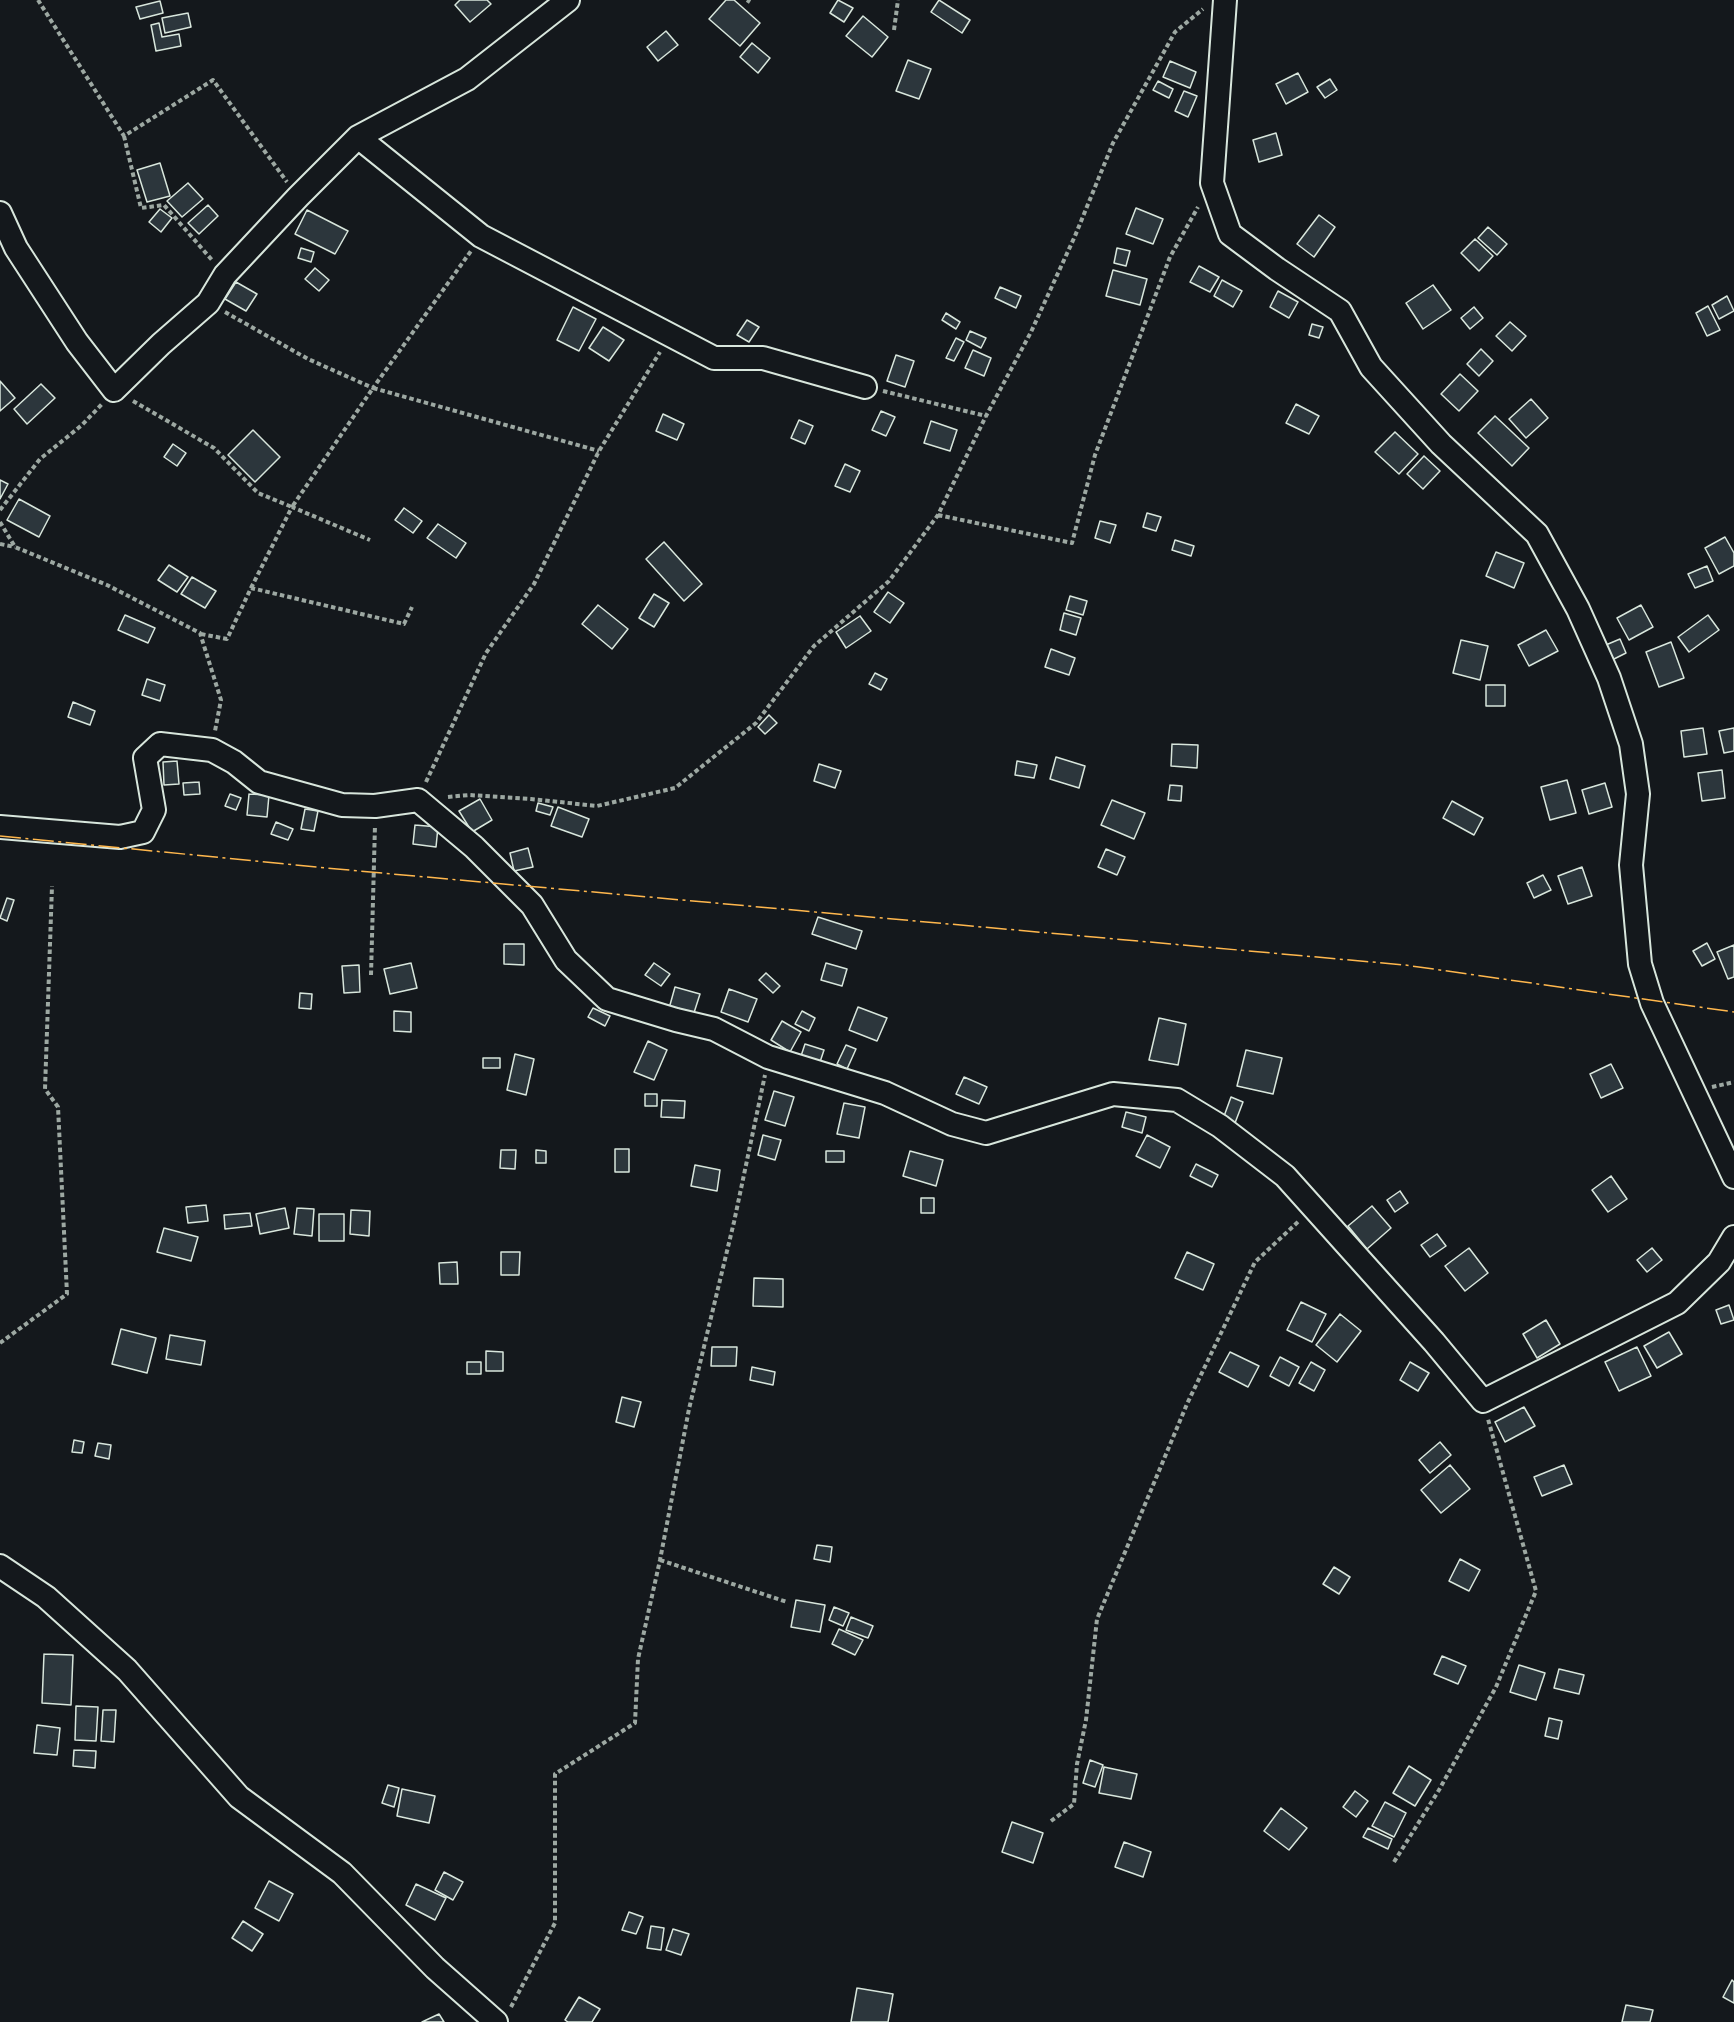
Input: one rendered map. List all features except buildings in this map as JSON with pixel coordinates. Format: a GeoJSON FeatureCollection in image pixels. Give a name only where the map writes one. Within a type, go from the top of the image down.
{"type":"FeatureCollection","features":[{"type":"Feature","properties":{"kind":"street"},"geometry":{"type":"LineString","coordinates":[[0,213],[22,258],[77,342],[114,390],[161,344],[208,303],[225,275],[358,137],[467,79],[568,0]]}},
{"type":"Feature","properties":{"kind":"street"},"geometry":{"type":"LineString","coordinates":[[1215,4],[1212,183],[1230,234],[1340,311],[1371,367],[1441,444],[1537,534],[1578,609],[1609,678],[1631,744],[1638,794],[1631,865],[1641,963],[1652,1003],[1734,1177]]}},
{"type":"Feature","properties":{"kind":"street"},"geometry":{"type":"LineString","coordinates":[[358,137],[481,236],[714,358],[763,358],[865,387]]}},
{"type":"Feature","properties":{"kind":"street"},"geometry":{"type":"LineString","coordinates":[[0,827],[120,837],[143,832],[154,810],[145,758],[160,744],[212,750],[234,762],[259,782],[342,805],[375,806],[418,800],[474,847],[532,905],[566,960],[607,999],[714,1029],[768,1057],[885,1093],[952,1124],[986,1133],[1113,1094],[1177,1100],[1220,1126],[1285,1176],[1434,1342],[1483,1401],[1677,1303],[1719,1262],[1734,1236]]}},
{"type":"Feature","properties":{"kind":"street"},"geometry":{"type":"LineString","coordinates":[[0,1566],[45,1598],[127,1670],[239,1797],[342,1873],[435,1968],[502,2017]]}},
{"type":"Feature","properties":{"kind":"path"},"geometry":{"type":"LineString","coordinates":[[38,0],[123,136],[141,208],[164,205],[225,275]]}},
{"type":"Feature","properties":{"kind":"path"},"geometry":{"type":"LineString","coordinates":[[894,30],[898,0]]}},
{"type":"Feature","properties":{"kind":"path"},"geometry":{"type":"LineString","coordinates":[[418,800],[469,795],[597,806],[675,788],[756,723],[814,646],[889,581],[938,515],[986,416],[1031,332],[1075,236],[1113,143],[1175,32],[1215,4]]}},
{"type":"Feature","properties":{"kind":"path"},"geometry":{"type":"LineString","coordinates":[[123,136],[213,80],[298,197]]}},
{"type":"Feature","properties":{"kind":"path"},"geometry":{"type":"LineString","coordinates":[[938,515],[1072,543],[1095,455],[1170,257],[1212,183]]}},
{"type":"Feature","properties":{"kind":"path"},"geometry":{"type":"LineString","coordinates":[[0,544],[15,547],[107,585],[200,633],[227,639],[292,507],[481,236]]}},
{"type":"Feature","properties":{"kind":"path"},"geometry":{"type":"LineString","coordinates":[[208,303],[308,359],[373,388],[599,451]]}},
{"type":"Feature","properties":{"kind":"path"},"geometry":{"type":"LineString","coordinates":[[418,800],[486,653],[534,584],[599,451],[670,336]]}},
{"type":"Feature","properties":{"kind":"path"},"geometry":{"type":"LineString","coordinates":[[865,387],[986,416]]}},
{"type":"Feature","properties":{"kind":"path"},"geometry":{"type":"LineString","coordinates":[[0,510],[40,459],[82,425],[114,390],[214,448],[258,493],[370,540]]}},
{"type":"Feature","properties":{"kind":"path"},"geometry":{"type":"LineString","coordinates":[[0,522],[15,547]]}},
{"type":"Feature","properties":{"kind":"path"},"geometry":{"type":"LineString","coordinates":[[251,588],[404,624],[412,607]]}},
{"type":"Feature","properties":{"kind":"path"},"geometry":{"type":"LineString","coordinates":[[200,633],[221,700],[212,750]]}},
{"type":"Feature","properties":{"kind":"path"},"geometry":{"type":"LineString","coordinates":[[371,975],[375,806]]}},
{"type":"Feature","properties":{"kind":"path"},"geometry":{"type":"LineString","coordinates":[[0,1343],[67,1294],[58,1107],[45,1089],[52,886]]}},
{"type":"Feature","properties":{"kind":"path"},"geometry":{"type":"LineString","coordinates":[[502,2017],[555,1923],[555,1774],[635,1723],[638,1659],[689,1409],[734,1222],[768,1057]]}},
{"type":"Feature","properties":{"kind":"path"},"geometry":{"type":"LineString","coordinates":[[1051,1821],[1074,1804],[1077,1764],[1086,1720],[1097,1619],[1187,1404],[1255,1262],[1313,1207]]}},
{"type":"Feature","properties":{"kind":"path"},"geometry":{"type":"LineString","coordinates":[[1394,1862],[1438,1791],[1496,1687],[1536,1590],[1483,1401]]}},
{"type":"Feature","properties":{"kind":"path"},"geometry":{"type":"LineString","coordinates":[[660,1560],[787,1602]]}},
{"type":"Feature","properties":{"kind":"power"},"geometry":{"type":"LineString","coordinates":[[0,836],[337,869],[1405,965],[1734,1012]]}}]}
